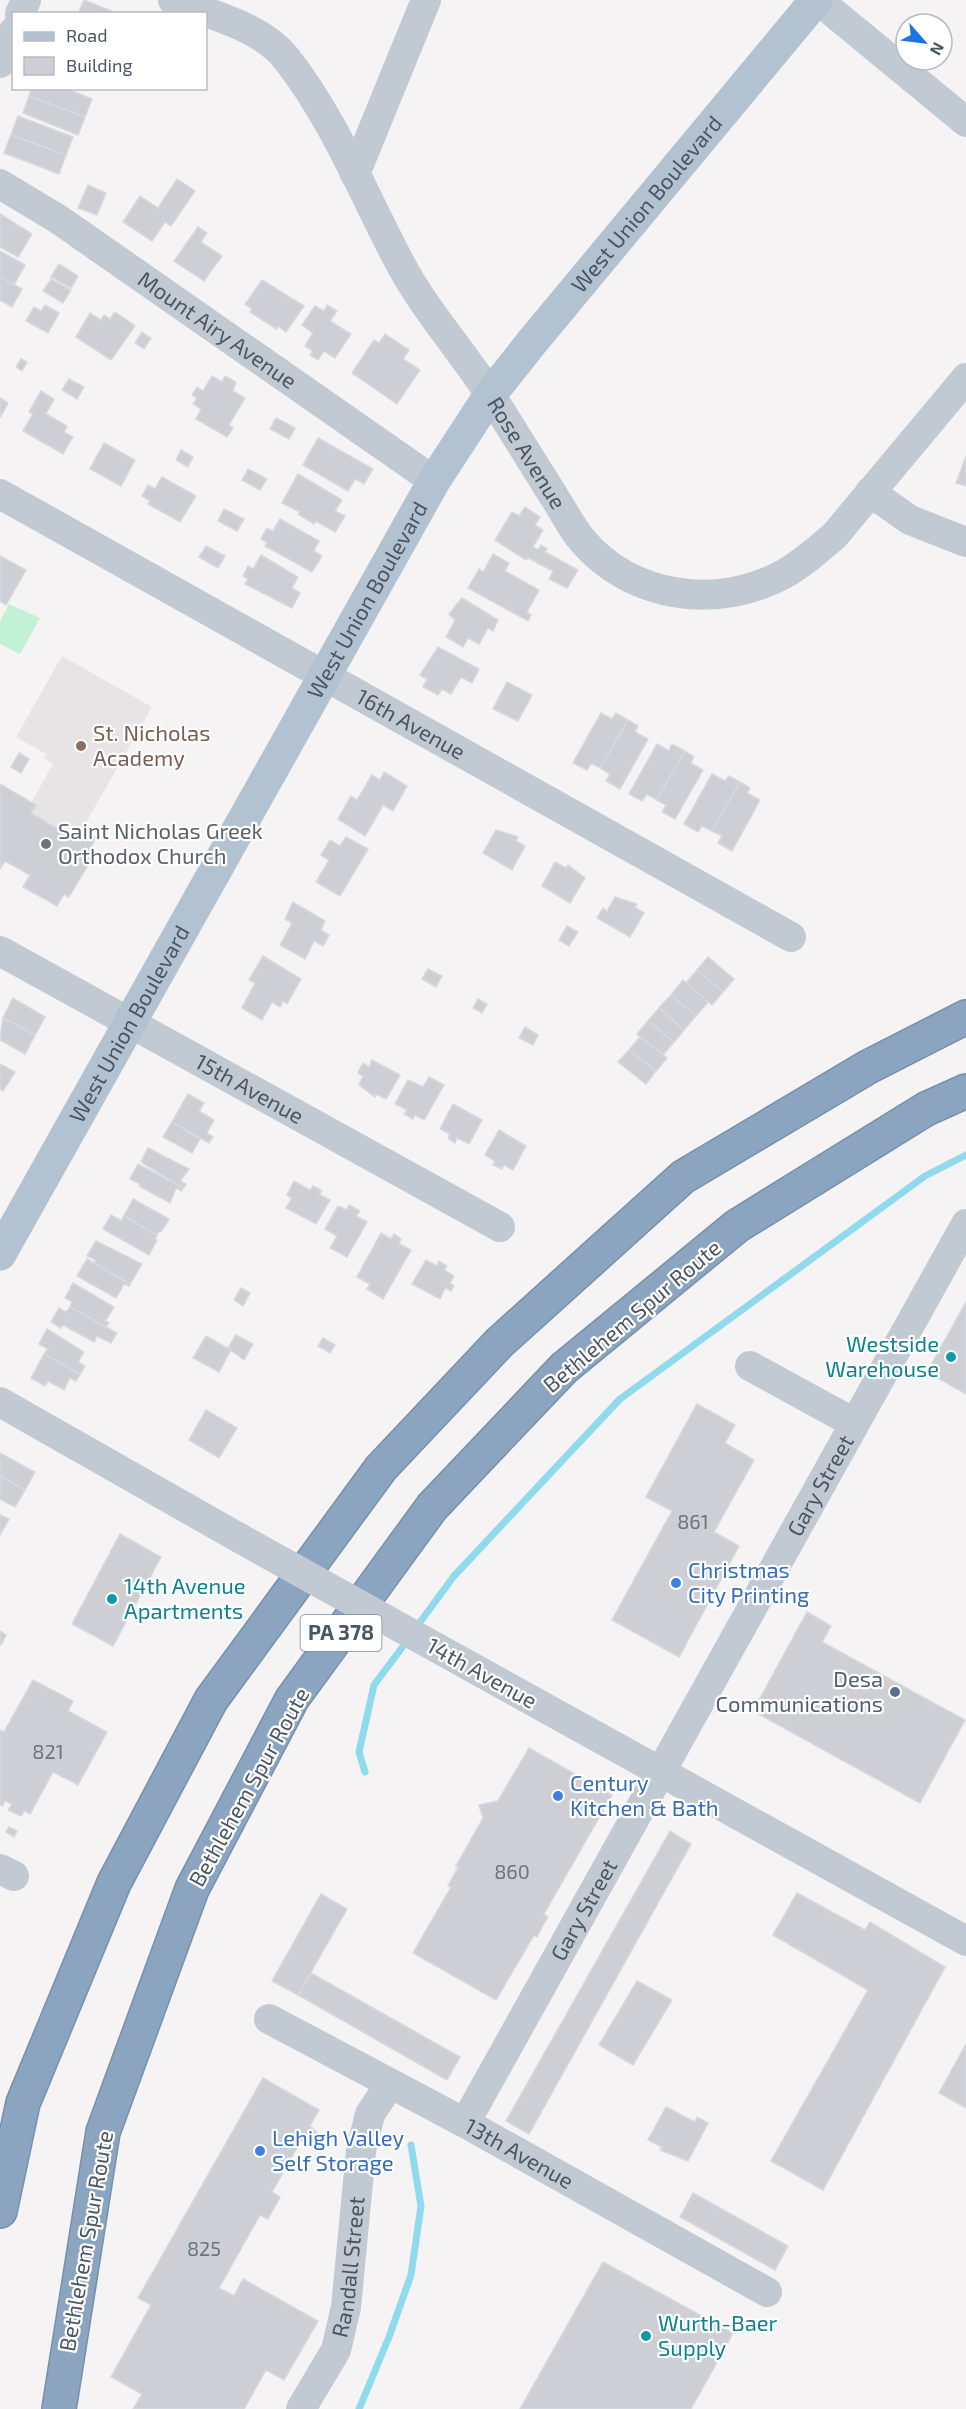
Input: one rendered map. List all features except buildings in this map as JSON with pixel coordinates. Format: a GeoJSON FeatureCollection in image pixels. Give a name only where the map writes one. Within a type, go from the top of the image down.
{"type":"FeatureCollection","features":[{"type":"Feature","properties":{"kind":"highway","name":"PA 378"},"geometry":{"type":"LineString","coordinates":[[0,2211],[23,2103],[114,1883],[211,1700],[381,1468],[499,1343],[683,1177],[868,1067],[966,1017]]}},
{"type":"Feature","properties":{"kind":"highway","name":"Bethlehem Spur Route"},"geometry":{"type":"LineString","coordinates":[[59,2409],[103,2132],[192,1889],[292,1700],[432,1507],[564,1368],[737,1226],[926,1109],[966,1091]]}},
{"type":"Feature","properties":{"kind":"main road","name":"West Union Boulevard"},"geometry":{"type":"LineString","coordinates":[[0,1254],[434,481],[490,395],[817,0]]}},
{"type":"Feature","properties":{"kind":"street","name":"Rose Avenue"},"geometry":{"type":"LineString","coordinates":[[173,0],[203,12]]}},
{"type":"Feature","properties":{"kind":"street"},"geometry":{"type":"LineString","coordinates":[[355,174],[426,0]]}},
{"type":"Feature","properties":{"kind":"street"},"geometry":{"type":"LineString","coordinates":[[817,0],[966,122]]}},
{"type":"Feature","properties":{"kind":"street","name":"Rose Avenue"},"geometry":{"type":"LineString","coordinates":[[207,14],[258,34],[285,57],[325,116],[402,268],[490,395],[581,540],[617,570],[643,584],[688,596],[721,594],[753,587],[783,574],[811,557],[835,535],[966,378]]}},
{"type":"Feature","properties":{"kind":"street"},"geometry":{"type":"LineString","coordinates":[[0,63],[12,35]]}},
{"type":"Feature","properties":{"kind":"street","name":"Mount Airy Avenue"},"geometry":{"type":"LineString","coordinates":[[0,184],[58,219],[434,481]]}},
{"type":"Feature","properties":{"kind":"street"},"geometry":{"type":"LineString","coordinates":[[870,492],[910,520],[966,542]]}},
{"type":"Feature","properties":{"kind":"street","name":"16th Avenue"},"geometry":{"type":"LineString","coordinates":[[0,494],[324,674],[499,776],[791,937]]}},
{"type":"Feature","properties":{"kind":"street","name":"15th Avenue"},"geometry":{"type":"LineString","coordinates":[[0,951],[500,1227]]}},
{"type":"Feature","properties":{"kind":"street","name":"Gary Street"},"geometry":{"type":"LineString","coordinates":[[465,2123],[966,1224]]}},
{"type":"Feature","properties":{"kind":"street"},"geometry":{"type":"LineString","coordinates":[[750,1366],[854,1423]]}},
{"type":"Feature","properties":{"kind":"street","name":"14th Avenue"},"geometry":{"type":"LineString","coordinates":[[0,1402],[241,1539],[966,1941]]}},
{"type":"Feature","properties":{"kind":"street","name":"13th Avenue"},"geometry":{"type":"LineString","coordinates":[[269,2019],[465,2123],[767,2292]]}},
{"type":"Feature","properties":{"kind":"street","name":"Randall Street"},"geometry":{"type":"LineString","coordinates":[[301,2409],[336,2350],[346,2307],[361,2151],[370,2114],[390,2084]]}},
{"type":"Feature","properties":{"kind":"shaded area","name":"St. Nicholas Academy"},"geometry":{"type":"Polygon","coordinates":[[[62,656],[152,707],[76,840],[31,813],[36,805],[31,803],[53,764],[44,759],[46,754],[16,737],[62,656]]]}},
{"type":"Feature","properties":{"kind":"green space"},"geometry":{"type":"Polygon","coordinates":[[[9,604],[40,618],[20,654],[0,644],[0,621],[9,604]]]}},
{"type":"Feature","properties":{"kind":"waterway"},"geometry":{"type":"LineString","coordinates":[[415,1629],[454,1576],[620,1399],[925,1176],[966,1155]]}},
{"type":"Feature","properties":{"kind":"waterway"},"geometry":{"type":"LineString","coordinates":[[365,1772],[359,1752],[374,1685],[407,1641]]}},
{"type":"Feature","properties":{"kind":"waterway"},"geometry":{"type":"LineString","coordinates":[[359,2409],[389,2337],[411,2275],[421,2206],[411,2145]]}},
{"type":"Feature","properties":{"kind":"place","name":"St. Nicholas Academy"},"geometry":{"type":"Point","coordinates":[81,746]}},
{"type":"Feature","properties":{"kind":"place","name":"Saint Nicholas Greek Orthodox Church"},"geometry":{"type":"Point","coordinates":[46,844]}},
{"type":"Feature","properties":{"kind":"place","name":"Westside Warehouse"},"geometry":{"type":"Point","coordinates":[951,1357]}},
{"type":"Feature","properties":{"kind":"place","name":"Christmas City Printing"},"geometry":{"type":"Point","coordinates":[676,1583]}},
{"type":"Feature","properties":{"kind":"place","name":"14th Avenue Apartments"},"geometry":{"type":"Point","coordinates":[112,1599]}},
{"type":"Feature","properties":{"kind":"place","name":"Desa Communications"},"geometry":{"type":"Point","coordinates":[895,1692]}},
{"type":"Feature","properties":{"kind":"place","name":"Century Kitchen & Bath"},"geometry":{"type":"Point","coordinates":[558,1796]}},
{"type":"Feature","properties":{"kind":"place","name":"Lehigh Valley Self Storage"},"geometry":{"type":"Point","coordinates":[260,2151]}},
{"type":"Feature","properties":{"kind":"place","name":"Wurth-Baer Supply"},"geometry":{"type":"Point","coordinates":[646,2336]}}]}
